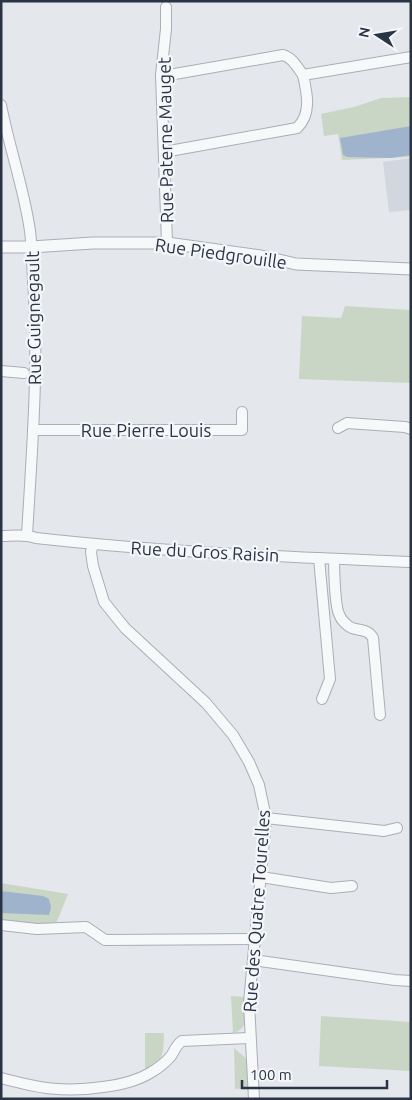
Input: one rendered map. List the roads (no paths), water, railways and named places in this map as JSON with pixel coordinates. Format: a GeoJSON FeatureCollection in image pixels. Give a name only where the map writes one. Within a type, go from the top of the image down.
{"type":"FeatureCollection","features":[{"type":"Feature","properties":{"kind":"street","name":"Rue Paterne Mauget"},"geometry":{"type":"LineString","coordinates":[[166,7],[166,29],[161,75],[167,243]]}},
{"type":"Feature","properties":{"kind":"street"},"geometry":{"type":"LineString","coordinates":[[161,75],[283,55],[293,61],[303,75],[307,107],[304,119],[298,128],[164,152]]}},
{"type":"Feature","properties":{"kind":"street"},"geometry":{"type":"LineString","coordinates":[[303,75],[411,57]]}},
{"type":"Feature","properties":{"kind":"street","name":"Rue Guignegault"},"geometry":{"type":"LineString","coordinates":[[1,104],[6,134],[24,197],[30,231],[36,328],[27,535]]}},
{"type":"Feature","properties":{"kind":"street","name":"Rue Piedgrouille"},"geometry":{"type":"LineString","coordinates":[[1,248],[31,248],[93,243],[167,243],[261,256],[296,264],[411,269]]}},
{"type":"Feature","properties":{"kind":"street"},"geometry":{"type":"LineString","coordinates":[[1,371],[24,373]]}},
{"type":"Feature","properties":{"kind":"street","name":"Rue Pierre Louis"},"geometry":{"type":"LineString","coordinates":[[33,430],[242,430],[242,412]]}},
{"type":"Feature","properties":{"kind":"street"},"geometry":{"type":"LineString","coordinates":[[338,428],[348,423],[411,429]]}},
{"type":"Feature","properties":{"kind":"street","name":"Rue du Gros Raisin"},"geometry":{"type":"LineString","coordinates":[[1,536],[20,537],[27,535],[36,538],[93,544],[411,562]]}},
{"type":"Feature","properties":{"kind":"street","name":"Rue des Quatre Tourelles"},"geometry":{"type":"LineString","coordinates":[[93,544],[91,552],[93,566],[104,602],[125,628],[206,703],[233,735],[260,785],[266,818],[249,1003],[254,1099]]}},
{"type":"Feature","properties":{"kind":"street"},"geometry":{"type":"LineString","coordinates":[[319,558],[330,678],[322,699]]}},
{"type":"Feature","properties":{"kind":"street"},"geometry":{"type":"LineString","coordinates":[[334,558],[339,615],[347,626],[371,633],[373,638],[380,715]]}},
{"type":"Feature","properties":{"kind":"street"},"geometry":{"type":"LineString","coordinates":[[266,818],[384,831],[397,828]]}},
{"type":"Feature","properties":{"kind":"street"},"geometry":{"type":"LineString","coordinates":[[261,877],[332,888],[352,886]]}},
{"type":"Feature","properties":{"kind":"street"},"geometry":{"type":"LineString","coordinates":[[1,925],[37,929],[86,927],[105,940],[255,939]]}},
{"type":"Feature","properties":{"kind":"street"},"geometry":{"type":"LineString","coordinates":[[253,960],[395,980],[411,980]]}},
{"type":"Feature","properties":{"kind":"street"},"geometry":{"type":"LineString","coordinates":[[1,1078],[27,1085],[64,1091],[80,1091],[124,1084],[151,1072],[170,1057],[176,1046],[182,1041],[250,1038]]}},
{"type":"Feature","properties":{"kind":"water"},"geometry":{"type":"Polygon","coordinates":[[[411,126],[411,155],[391,158],[347,157],[343,155],[340,138],[411,126]]]}},
{"type":"Feature","properties":{"kind":"water"},"geometry":{"type":"Polygon","coordinates":[[[1,891],[43,896],[49,899],[51,907],[49,915],[1,913],[1,891]]]}}]}
